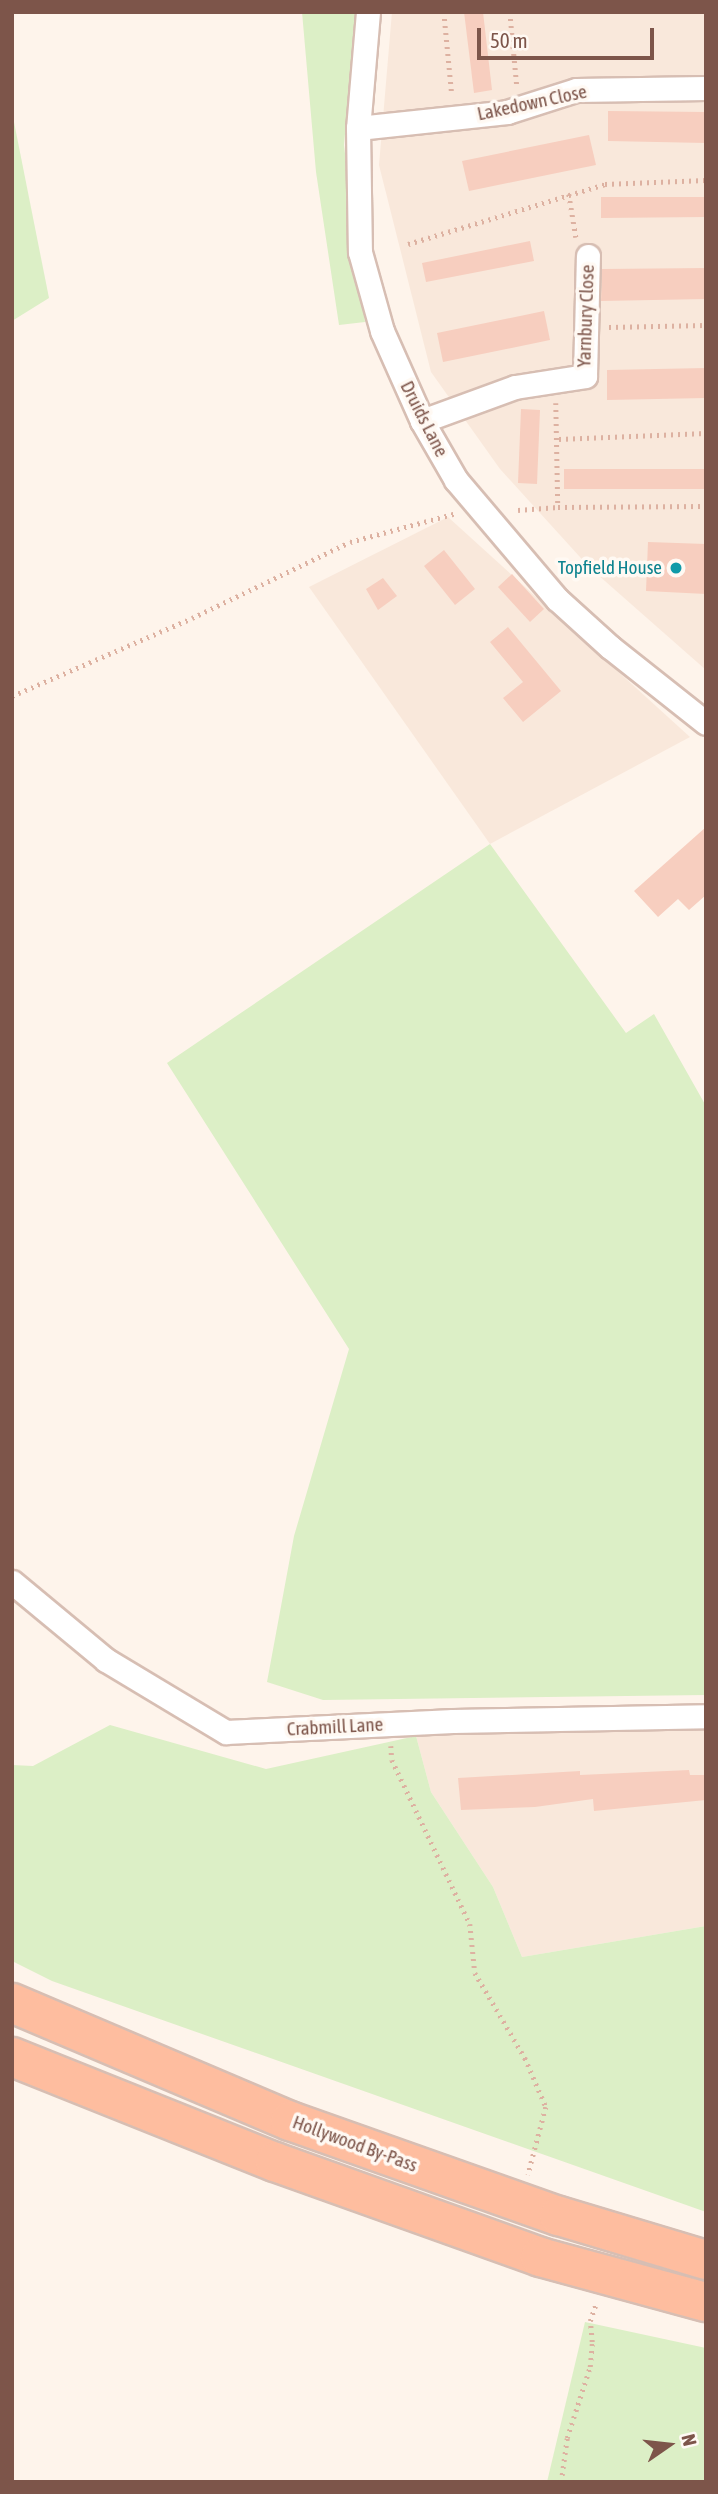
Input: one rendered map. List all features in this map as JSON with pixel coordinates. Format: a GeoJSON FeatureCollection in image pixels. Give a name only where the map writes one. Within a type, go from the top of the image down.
{"type":"FeatureCollection","features":[{"type":"Feature","properties":{"kind":"highway","name":"Hollywood By-Pass"},"geometry":{"type":"LineString","coordinates":[[12,2003],[290,2121],[559,2216],[706,2260]]}},
{"type":"Feature","properties":{"kind":"highway"},"geometry":{"type":"LineString","coordinates":[[12,2057],[275,2162],[540,2257],[706,2302]]}},
{"type":"Feature","properties":{"kind":"street","name":"Druids Lane"},"geometry":{"type":"LineString","coordinates":[[368,12],[358,128],[360,252],[368,290],[382,331],[422,421],[456,480],[478,509],[557,598],[610,647],[705,719]]}},
{"type":"Feature","properties":{"kind":"street","name":"Lakedown Close"},"geometry":{"type":"LineString","coordinates":[[358,128],[519,108],[576,90],[706,88]]}},
{"type":"Feature","properties":{"kind":"street","name":"Yarnbury Close"},"geometry":{"type":"LineString","coordinates":[[422,421],[515,387],[586,376],[588,256]]}},
{"type":"Feature","properties":{"kind":"street","name":"Crabmill Lane"},"geometry":{"type":"LineString","coordinates":[[12,1582],[106,1660],[226,1732],[391,1724],[706,1716]]}},
{"type":"Feature","properties":{"kind":"path"},"geometry":{"type":"LineString","coordinates":[[444,12],[454,118]]}},
{"type":"Feature","properties":{"kind":"path"},"geometry":{"type":"LineString","coordinates":[[510,12],[519,108]]}},
{"type":"Feature","properties":{"kind":"path"},"geometry":{"type":"LineString","coordinates":[[408,244],[605,184],[706,180]]}},
{"type":"Feature","properties":{"kind":"path"},"geometry":{"type":"LineString","coordinates":[[569,194],[573,232],[588,256]]}},
{"type":"Feature","properties":{"kind":"path"},"geometry":{"type":"LineString","coordinates":[[586,328],[706,325]]}},
{"type":"Feature","properties":{"kind":"path"},"geometry":{"type":"LineString","coordinates":[[555,381],[559,439],[558,506]]}},
{"type":"Feature","properties":{"kind":"path"},"geometry":{"type":"LineString","coordinates":[[559,439],[706,433]]}},
{"type":"Feature","properties":{"kind":"path"},"geometry":{"type":"LineString","coordinates":[[518,510],[558,506],[706,506]]}},
{"type":"Feature","properties":{"kind":"path"},"geometry":{"type":"LineString","coordinates":[[12,696],[192,618],[350,542],[478,509]]}},
{"type":"Feature","properties":{"kind":"path"},"geometry":{"type":"LineString","coordinates":[[391,1724],[392,1760],[470,1924],[475,1973],[525,2058],[546,2107],[526,2181]]}},
{"type":"Feature","properties":{"kind":"path"},"geometry":{"type":"LineString","coordinates":[[561,2482],[568,2438],[590,2367],[590,2321],[608,2275]]}},
{"type":"Feature","properties":{"kind":"shaded area"},"geometry":{"type":"Polygon","coordinates":[[[392,12],[706,12],[706,670],[589,567],[500,469],[431,372],[379,165],[392,12]]]}},
{"type":"Feature","properties":{"kind":"shaded area"},"geometry":{"type":"Polygon","coordinates":[[[448,517],[690,737],[490,844],[309,587],[448,517]]]}},
{"type":"Feature","properties":{"kind":"shaded area"},"geometry":{"type":"Polygon","coordinates":[[[706,1725],[706,1926],[522,1957],[493,1887],[431,1792],[416,1736],[706,1725]]]}},
{"type":"Feature","properties":{"kind":"green space"},"geometry":{"type":"Polygon","coordinates":[[[302,12],[356,12],[344,145],[365,322],[339,325],[316,172],[302,12]]]}},
{"type":"Feature","properties":{"kind":"green space"},"geometry":{"type":"Polygon","coordinates":[[[12,112],[49,298],[12,321],[12,112]]]}},
{"type":"Feature","properties":{"kind":"green space"},"geometry":{"type":"Polygon","coordinates":[[[490,844],[626,1033],[654,1014],[706,1106],[706,1695],[323,1700],[267,1682],[294,1536],[349,1349],[167,1063],[490,844]]]}},
{"type":"Feature","properties":{"kind":"green space"},"geometry":{"type":"Polygon","coordinates":[[[110,1725],[266,1769],[416,1736],[431,1792],[493,1887],[522,1957],[706,1926],[706,2212],[52,1981],[12,1961],[12,1765],[33,1766],[110,1725]]]}},
{"type":"Feature","properties":{"kind":"green space"},"geometry":{"type":"Polygon","coordinates":[[[585,2322],[706,2348],[706,2482],[547,2482],[585,2322]]]}},
{"type":"Feature","properties":{"kind":"building"},"geometry":{"type":"Polygon","coordinates":[[[464,12],[483,12],[492,90],[474,93],[464,12]]]}},
{"type":"Feature","properties":{"kind":"building"},"geometry":{"type":"Polygon","coordinates":[[[608,111],[706,112],[706,143],[608,141],[608,111]]]}},
{"type":"Feature","properties":{"kind":"building"},"geometry":{"type":"Polygon","coordinates":[[[589,135],[596,165],[469,191],[462,161],[589,135]]]}},
{"type":"Feature","properties":{"kind":"building"},"geometry":{"type":"Polygon","coordinates":[[[601,197],[706,197],[706,217],[601,218],[601,197]]]}},
{"type":"Feature","properties":{"kind":"building"},"geometry":{"type":"Polygon","coordinates":[[[530,241],[534,261],[426,282],[422,263],[530,241]]]}},
{"type":"Feature","properties":{"kind":"building"},"geometry":{"type":"Polygon","coordinates":[[[706,268],[706,299],[601,301],[602,269],[706,268]]]}},
{"type":"Feature","properties":{"kind":"building"},"geometry":{"type":"Polygon","coordinates":[[[544,311],[550,340],[443,362],[437,333],[544,311]]]}},
{"type":"Feature","properties":{"kind":"building"},"geometry":{"type":"Polygon","coordinates":[[[706,368],[706,398],[607,400],[607,370],[706,368]]]}},
{"type":"Feature","properties":{"kind":"building"},"geometry":{"type":"Polygon","coordinates":[[[521,409],[540,410],[537,484],[518,483],[521,409]]]}},
{"type":"Feature","properties":{"kind":"building"},"geometry":{"type":"Polygon","coordinates":[[[564,469],[706,469],[706,489],[564,489],[564,469]]]}},
{"type":"Feature","properties":{"kind":"building","name":"Topfield House"},"geometry":{"type":"Polygon","coordinates":[[[648,542],[706,544],[706,594],[646,591],[648,542]]]}},
{"type":"Feature","properties":{"kind":"building"},"geometry":{"type":"Polygon","coordinates":[[[444,550],[475,589],[455,605],[424,566],[444,550]]]}},
{"type":"Feature","properties":{"kind":"building"},"geometry":{"type":"Polygon","coordinates":[[[512,574],[544,609],[530,622],[498,587],[512,574]]]}},
{"type":"Feature","properties":{"kind":"building"},"geometry":{"type":"Polygon","coordinates":[[[383,578],[397,596],[378,610],[366,589],[383,578]]]}},
{"type":"Feature","properties":{"kind":"building"},"geometry":{"type":"Polygon","coordinates":[[[508,627],[561,691],[523,722],[503,698],[523,682],[490,642],[508,627]]]}},
{"type":"Feature","properties":{"kind":"building"},"geometry":{"type":"Polygon","coordinates":[[[706,827],[706,895],[689,910],[678,899],[658,917],[634,891],[706,827]]]}},
{"type":"Feature","properties":{"kind":"building"},"geometry":{"type":"Polygon","coordinates":[[[689,1770],[690,1775],[706,1775],[706,1800],[594,1811],[593,1799],[535,1807],[461,1810],[458,1778],[580,1771],[580,1775],[689,1770]]]}},
{"type":"Feature","properties":{"kind":"place","name":"Topfield House"},"geometry":{"type":"Point","coordinates":[676,568]}}]}
